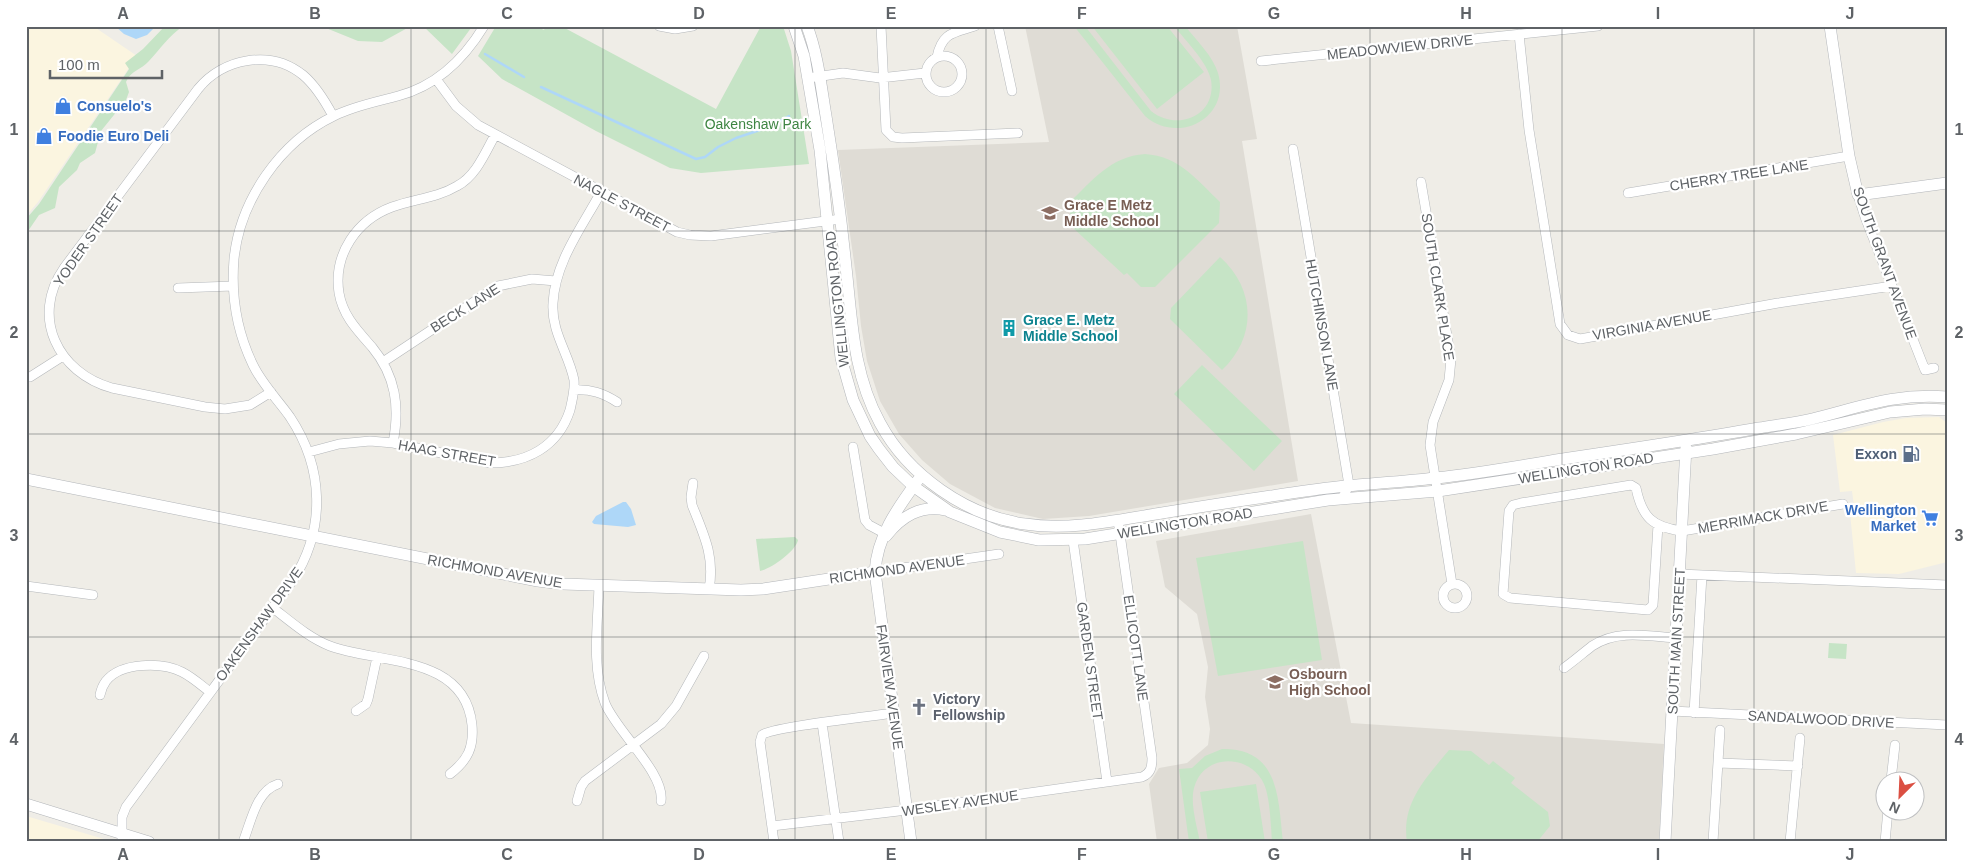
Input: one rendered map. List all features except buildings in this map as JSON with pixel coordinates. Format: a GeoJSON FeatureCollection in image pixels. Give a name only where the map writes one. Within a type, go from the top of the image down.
{"type":"FeatureCollection","features":[{"type":"Feature","properties":{"kind":"main road","name":"WELLINGTON ROAD"},"geometry":{"type":"LineString","coordinates":[[794,26],[801,46],[808,78],[820,150],[841,358],[853,400],[870,436],[879,449],[893,467],[913,486],[950,512],[1000,532],[1039,540],[1073,540],[1342,499],[1438,491],[1686,453],[1796,434],[1890,412],[1925,409],[1947,410]]}},
{"type":"Feature","properties":{"kind":"main road","name":"WELLINGTON ROAD"},"geometry":{"type":"LineString","coordinates":[[807,26],[815,52],[819,76],[841,219],[851,324],[856,358],[864,390],[882,427],[895,445],[922,474],[939,488],[964,503],[1008,520],[1037,525],[1071,526],[1118,520],[1349,485],[1435,478],[1687,440],[1812,418],[1878,400],[1914,396],[1947,397]]}},
{"type":"Feature","properties":{"kind":"main road","name":"SOUTH GRANT AVENUE"},"geometry":{"type":"LineString","coordinates":[[1830,26],[1849,156],[1858,195]]}},
{"type":"Feature","properties":{"kind":"main road"},"geometry":{"type":"LineString","coordinates":[[1858,195],[1947,183]]}},
{"type":"Feature","properties":{"kind":"main road","name":"SOUTH MAIN STREET"},"geometry":{"type":"LineString","coordinates":[[1665,842],[1687,440]]}},
{"type":"Feature","properties":{"kind":"main road","name":"FAIRVIEW AVENUE"},"geometry":{"type":"LineString","coordinates":[[912,842],[875,572],[882,538],[902,501],[922,474]]}},
{"type":"Feature","properties":{"kind":"main road","name":"RICHMOND AVENUE"},"geometry":{"type":"LineString","coordinates":[[26,479],[538,581],[709,589],[762,589],[875,572]]}},
{"type":"Feature","properties":{"kind":"main road"},"geometry":{"type":"LineString","coordinates":[[882,538],[913,512],[926,509],[950,512]]}},
{"type":"Feature","properties":{"kind":"main road"},"geometry":{"type":"LineString","coordinates":[[26,804],[122,837],[149,842]]}},
{"type":"Feature","properties":{"kind":"street","name":"OAKENSHAW DRIVE"},"geometry":{"type":"LineString","coordinates":[[122,837],[122,817],[126,807],[273,608],[301,567],[309,550],[312,537],[317,497],[315,475],[309,452],[292,419],[257,373],[244,344],[235,308],[233,286],[236,250],[242,224],[259,186],[280,158],[292,146],[333,116],[362,105],[411,92],[436,79],[465,53],[484,26]]}},
{"type":"Feature","properties":{"kind":"street"},"geometry":{"type":"LineString","coordinates":[[659,26],[674,30],[693,26]]}},
{"type":"Feature","properties":{"kind":"street"},"geometry":{"type":"LineString","coordinates":[[881,26],[886,130],[893,137],[1018,133]]}},
{"type":"Feature","properties":{"kind":"street"},"geometry":{"type":"LineString","coordinates":[[937,57],[944,37],[975,26]]}},
{"type":"Feature","properties":{"kind":"street"},"geometry":{"type":"LineString","coordinates":[[998,26],[1012,91]]}},
{"type":"Feature","properties":{"kind":"street","name":"MEADOWVIEW DRIVE"},"geometry":{"type":"LineString","coordinates":[[1261,61],[1598,26]]}},
{"type":"Feature","properties":{"kind":"street","name":"VIRGINIA AVENUE"},"geometry":{"type":"LineString","coordinates":[[1519,34],[1529,130],[1554,294],[1560,324],[1568,335],[1580,338],[1778,303],[1892,286]]}},
{"type":"Feature","properties":{"kind":"street"},"geometry":{"type":"LineString","coordinates":[[946,56],[958,63],[962,72],[958,85],[946,92],[936,90],[929,84],[925,73],[929,62],[937,57],[946,56]]}},
{"type":"Feature","properties":{"kind":"street","name":"YODER STREET"},"geometry":{"type":"LineString","coordinates":[[271,392],[247,406],[210,408],[98,384],[75,370],[63,356],[53,336],[49,313],[51,295],[57,279],[198,89],[222,69],[235,63],[261,60],[294,69],[315,88],[333,116]]}},
{"type":"Feature","properties":{"kind":"street"},"geometry":{"type":"LineString","coordinates":[[808,78],[843,73],[863,77],[884,78],[925,73]]}},
{"type":"Feature","properties":{"kind":"street","name":"NAGLE STREET"},"geometry":{"type":"LineString","coordinates":[[436,79],[451,100],[466,116],[496,135],[667,227],[690,236],[711,236],[841,219]]}},
{"type":"Feature","properties":{"kind":"street"},"geometry":{"type":"LineString","coordinates":[[393,443],[396,421],[396,396],[393,382],[383,362],[353,326],[343,308],[338,280],[345,247],[356,232],[376,214],[393,206],[441,194],[463,183],[474,171],[496,135]]}},
{"type":"Feature","properties":{"kind":"street","name":"HUTCHINSON LANE"},"geometry":{"type":"LineString","coordinates":[[1294,149],[1349,485]]}},
{"type":"Feature","properties":{"kind":"street","name":"CHERRY TREE LANE"},"geometry":{"type":"LineString","coordinates":[[1628,193],[1849,156]]}},
{"type":"Feature","properties":{"kind":"street","name":"SOUTH CLARK PLACE"},"geometry":{"type":"LineString","coordinates":[[1421,182],[1451,359],[1449,380],[1433,422],[1431,453],[1452,584]]}},
{"type":"Feature","properties":{"kind":"street","name":"HAAG STREET"},"geometry":{"type":"LineString","coordinates":[[309,452],[355,441],[393,443],[490,463],[521,460],[541,450],[556,435],[568,415],[574,390],[572,375],[553,314],[556,281],[565,258],[601,192]]}},
{"type":"Feature","properties":{"kind":"street","name":"SOUTH GRANT AVENUE"},"geometry":{"type":"LineString","coordinates":[[1858,195],[1924,370],[1934,368]]}},
{"type":"Feature","properties":{"kind":"street","name":"BECK LANE"},"geometry":{"type":"LineString","coordinates":[[383,362],[498,286],[532,279],[556,281]]}},
{"type":"Feature","properties":{"kind":"street"},"geometry":{"type":"LineString","coordinates":[[178,288],[233,286]]}},
{"type":"Feature","properties":{"kind":"street"},"geometry":{"type":"LineString","coordinates":[[30,377],[63,356]]}},
{"type":"Feature","properties":{"kind":"street"},"geometry":{"type":"LineString","coordinates":[[574,390],[594,390],[603,393],[617,402]]}},
{"type":"Feature","properties":{"kind":"street"},"geometry":{"type":"LineString","coordinates":[[853,447],[865,520],[882,538]]}},
{"type":"Feature","properties":{"kind":"street"},"geometry":{"type":"LineString","coordinates":[[693,483],[692,505],[710,553],[712,565],[709,589]]}},
{"type":"Feature","properties":{"kind":"street"},"geometry":{"type":"LineString","coordinates":[[1342,499],[1349,485]]}},
{"type":"Feature","properties":{"kind":"street"},"geometry":{"type":"LineString","coordinates":[[1658,525],[1653,605],[1648,610],[1510,598],[1503,594],[1509,511],[1513,505],[1631,485],[1636,488],[1639,501],[1647,517],[1658,525],[1682,531]]}},
{"type":"Feature","properties":{"kind":"street","name":"MERRIMACK DRIVE"},"geometry":{"type":"LineString","coordinates":[[1682,531],[1844,504]]}},
{"type":"Feature","properties":{"kind":"street","name":"ELLICOTT LANE"},"geometry":{"type":"LineString","coordinates":[[1118,520],[1152,758],[1152,767],[1146,775]]}},
{"type":"Feature","properties":{"kind":"street","name":"GARDEN STREET"},"geometry":{"type":"LineString","coordinates":[[1073,540],[1107,782]]}},
{"type":"Feature","properties":{"kind":"street","name":"RICHMOND AVENUE"},"geometry":{"type":"LineString","coordinates":[[875,572],[999,554]]}},
{"type":"Feature","properties":{"kind":"street"},"geometry":{"type":"LineString","coordinates":[[1680,574],[1947,585]]}},
{"type":"Feature","properties":{"kind":"street"},"geometry":{"type":"LineString","coordinates":[[1694,712],[1702,574]]}},
{"type":"Feature","properties":{"kind":"street"},"geometry":{"type":"LineString","coordinates":[[599,585],[596,648],[600,684],[608,710],[658,783],[661,801]]}},
{"type":"Feature","properties":{"kind":"street"},"geometry":{"type":"LineString","coordinates":[[26,586],[93,596]]}},
{"type":"Feature","properties":{"kind":"street"},"geometry":{"type":"LineString","coordinates":[[273,608],[329,646],[406,662],[429,669],[450,682],[462,697],[471,719],[472,741],[468,756],[450,774]]}},
{"type":"Feature","properties":{"kind":"street"},"geometry":{"type":"LineString","coordinates":[[1564,668],[1592,647],[1612,638],[1638,634],[1676,638]]}},
{"type":"Feature","properties":{"kind":"street"},"geometry":{"type":"LineString","coordinates":[[356,711],[366,704],[368,699],[377,656]]}},
{"type":"Feature","properties":{"kind":"street"},"geometry":{"type":"LineString","coordinates":[[576,801],[585,781],[653,732],[670,715],[704,656]]}},
{"type":"Feature","properties":{"kind":"street"},"geometry":{"type":"LineString","coordinates":[[100,695],[103,685],[112,676],[126,669],[144,665],[164,666],[182,672],[210,692]]}},
{"type":"Feature","properties":{"kind":"street","name":"SANDALWOOD DRIVE"},"geometry":{"type":"LineString","coordinates":[[1672,711],[1947,725]]}},
{"type":"Feature","properties":{"kind":"street"},"geometry":{"type":"LineString","coordinates":[[774,842],[760,742],[762,735],[767,732],[894,713]]}},
{"type":"Feature","properties":{"kind":"street"},"geometry":{"type":"LineString","coordinates":[[822,723],[839,842]]}},
{"type":"Feature","properties":{"kind":"street"},"geometry":{"type":"LineString","coordinates":[[1713,842],[1720,730]]}},
{"type":"Feature","properties":{"kind":"street"},"geometry":{"type":"LineString","coordinates":[[1790,842],[1800,738]]}},
{"type":"Feature","properties":{"kind":"street"},"geometry":{"type":"LineString","coordinates":[[1892,770],[1895,744]]}},
{"type":"Feature","properties":{"kind":"street"},"geometry":{"type":"LineString","coordinates":[[1718,763],[1798,766]]}},
{"type":"Feature","properties":{"kind":"street","name":"WESLEY AVENUE"},"geometry":{"type":"LineString","coordinates":[[772,826],[907,810],[1146,775]]}},
{"type":"Feature","properties":{"kind":"street"},"geometry":{"type":"LineString","coordinates":[[243,842],[258,802],[267,790],[278,784]]}},
{"type":"Feature","properties":{"kind":"street"},"geometry":{"type":"LineString","coordinates":[[1885,842],[1887,820]]}},
{"type":"Feature","properties":{"kind":"shaded area"},"geometry":{"type":"Polygon","coordinates":[[[26,26],[93,26],[137,56],[38,202],[26,216],[26,26]]]}},
{"type":"Feature","properties":{"kind":"shaded area","name":"Grace E Metz Middle School"},"geometry":{"type":"Polygon","coordinates":[[[1025,26],[1237,26],[1257,139],[1242,141],[1298,481],[1089,516],[1043,519],[995,508],[950,484],[922,460],[899,434],[880,401],[867,361],[838,150],[1049,142],[1025,26]]]}},
{"type":"Feature","properties":{"kind":"shaded area"},"geometry":{"type":"Polygon","coordinates":[[[1939,417],[1947,423],[1947,562],[1899,574],[1856,573],[1850,513],[1855,513],[1852,491],[1840,492],[1833,435],[1906,418],[1939,417]]]}},
{"type":"Feature","properties":{"kind":"shaded area","name":"Osbourn High School"},"geometry":{"type":"Polygon","coordinates":[[[1311,514],[1351,723],[1664,744],[1659,842],[1157,842],[1149,784],[1159,768],[1187,763],[1208,745],[1210,729],[1205,697],[1208,667],[1197,614],[1165,587],[1156,541],[1311,514]]]}},
{"type":"Feature","properties":{"kind":"shaded area"},"geometry":{"type":"Polygon","coordinates":[[[26,816],[104,839],[107,842],[26,842],[26,816]]]}},
{"type":"Feature","properties":{"kind":"green space"},"geometry":{"type":"Polygon","coordinates":[[[165,26],[183,26],[169,38],[146,64],[133,72],[128,78],[126,82],[129,92],[126,100],[101,131],[95,153],[80,163],[77,170],[59,187],[55,208],[39,215],[26,234],[26,219],[39,204],[129,69],[125,63],[143,49],[165,26]]]}},
{"type":"Feature","properties":{"kind":"green space"},"geometry":{"type":"Polygon","coordinates":[[[321,26],[411,26],[382,42],[358,41],[321,26]]]}},
{"type":"Feature","properties":{"kind":"green space"},"geometry":{"type":"Polygon","coordinates":[[[423,26],[469,26],[471,28],[452,54],[423,26]]]}},
{"type":"Feature","properties":{"kind":"green space","name":"Oakenshaw Park"},"geometry":{"type":"Polygon","coordinates":[[[496,26],[535,26],[544,30],[546,26],[561,26],[716,109],[761,26],[783,26],[791,51],[809,164],[701,173],[670,168],[596,131],[502,79],[478,56],[496,26]]]}},
{"type":"Feature","properties":{"kind":"green space"},"geometry":{"type":"Polygon","coordinates":[[[1074,26],[1085,26],[1151,111],[1161,117],[1183,120],[1193,117],[1202,111],[1208,103],[1211,93],[1211,80],[1206,66],[1174,26],[1185,26],[1216,67],[1220,89],[1217,103],[1209,114],[1199,122],[1186,127],[1172,128],[1158,124],[1145,116],[1074,26]]]}},
{"type":"Feature","properties":{"kind":"green space"},"geometry":{"type":"Polygon","coordinates":[[[1092,26],[1167,26],[1204,72],[1157,109],[1092,26]]]}},
{"type":"Feature","properties":{"kind":"green space"},"geometry":{"type":"Polygon","coordinates":[[[1145,154],[1168,159],[1178,164],[1187,170],[1220,202],[1219,223],[1155,287],[1141,287],[1127,273],[1124,275],[1072,227],[1069,203],[1094,178],[1112,165],[1122,159],[1145,154]]]}},
{"type":"Feature","properties":{"kind":"green space"},"geometry":{"type":"Polygon","coordinates":[[[1220,257],[1232,270],[1240,284],[1246,298],[1248,313],[1242,343],[1222,370],[1170,319],[1171,308],[1220,257]]]}},
{"type":"Feature","properties":{"kind":"green space"},"geometry":{"type":"Polygon","coordinates":[[[1202,365],[1282,441],[1254,471],[1174,394],[1202,365]]]}},
{"type":"Feature","properties":{"kind":"green space"},"geometry":{"type":"Polygon","coordinates":[[[795,537],[798,540],[788,554],[770,567],[760,571],[756,539],[795,537]]]}},
{"type":"Feature","properties":{"kind":"green space"},"geometry":{"type":"Polygon","coordinates":[[[1303,541],[1322,660],[1218,676],[1196,558],[1303,541]]]}},
{"type":"Feature","properties":{"kind":"green space"},"geometry":{"type":"Polygon","coordinates":[[[1829,643],[1847,644],[1846,659],[1828,658],[1829,643]]]}},
{"type":"Feature","properties":{"kind":"green space"},"geometry":{"type":"Polygon","coordinates":[[[1222,749],[1241,751],[1255,757],[1265,767],[1277,793],[1283,842],[1272,842],[1268,796],[1264,784],[1257,774],[1248,767],[1238,762],[1227,761],[1216,763],[1207,768],[1199,777],[1194,788],[1193,801],[1200,842],[1189,842],[1179,769],[1192,768],[1205,756],[1222,749]]]}},
{"type":"Feature","properties":{"kind":"green space"},"geometry":{"type":"Polygon","coordinates":[[[1449,750],[1471,751],[1489,765],[1493,761],[1515,778],[1511,783],[1548,812],[1550,826],[1537,842],[1407,842],[1406,828],[1408,815],[1417,792],[1449,750]]]}},
{"type":"Feature","properties":{"kind":"green space"},"geometry":{"type":"Polygon","coordinates":[[[1256,784],[1265,842],[1208,842],[1200,792],[1256,784]]]}},
{"type":"Feature","properties":{"kind":"water"},"geometry":{"type":"Polygon","coordinates":[[[115,26],[156,26],[147,35],[136,39],[124,34],[115,26]]]}},
{"type":"Feature","properties":{"kind":"water"},"geometry":{"type":"Polygon","coordinates":[[[626,502],[631,509],[636,525],[628,527],[594,524],[592,522],[596,516],[626,502]]]}},
{"type":"Feature","properties":{"kind":"waterway"},"geometry":{"type":"LineString","coordinates":[[485,54],[524,77]]}},
{"type":"Feature","properties":{"kind":"waterway"},"geometry":{"type":"LineString","coordinates":[[541,87],[696,159],[705,157],[718,147],[736,138],[766,128],[789,116]]}},
{"type":"Feature","properties":{"kind":"place","name":"Consuelo's"},"geometry":{"type":"Point","coordinates":[63,106]}},
{"type":"Feature","properties":{"kind":"place","name":"Foodie Euro Deli"},"geometry":{"type":"Point","coordinates":[44,136]}},
{"type":"Feature","properties":{"kind":"place","name":"Grace E Metz Middle School"},"geometry":{"type":"Point","coordinates":[1050,213]}},
{"type":"Feature","properties":{"kind":"place","name":"Grace E. Metz Middle School"},"geometry":{"type":"Point","coordinates":[1009,328]}},
{"type":"Feature","properties":{"kind":"place","name":"Exxon"},"geometry":{"type":"Point","coordinates":[1911,454]}},
{"type":"Feature","properties":{"kind":"place","name":"Wellington Market"},"geometry":{"type":"Point","coordinates":[1930,518]}},
{"type":"Feature","properties":{"kind":"place","name":"Osbourn High School"},"geometry":{"type":"Point","coordinates":[1275,682]}},
{"type":"Feature","properties":{"kind":"place","name":"Victory Fellowship"},"geometry":{"type":"Point","coordinates":[919,707]}}]}
